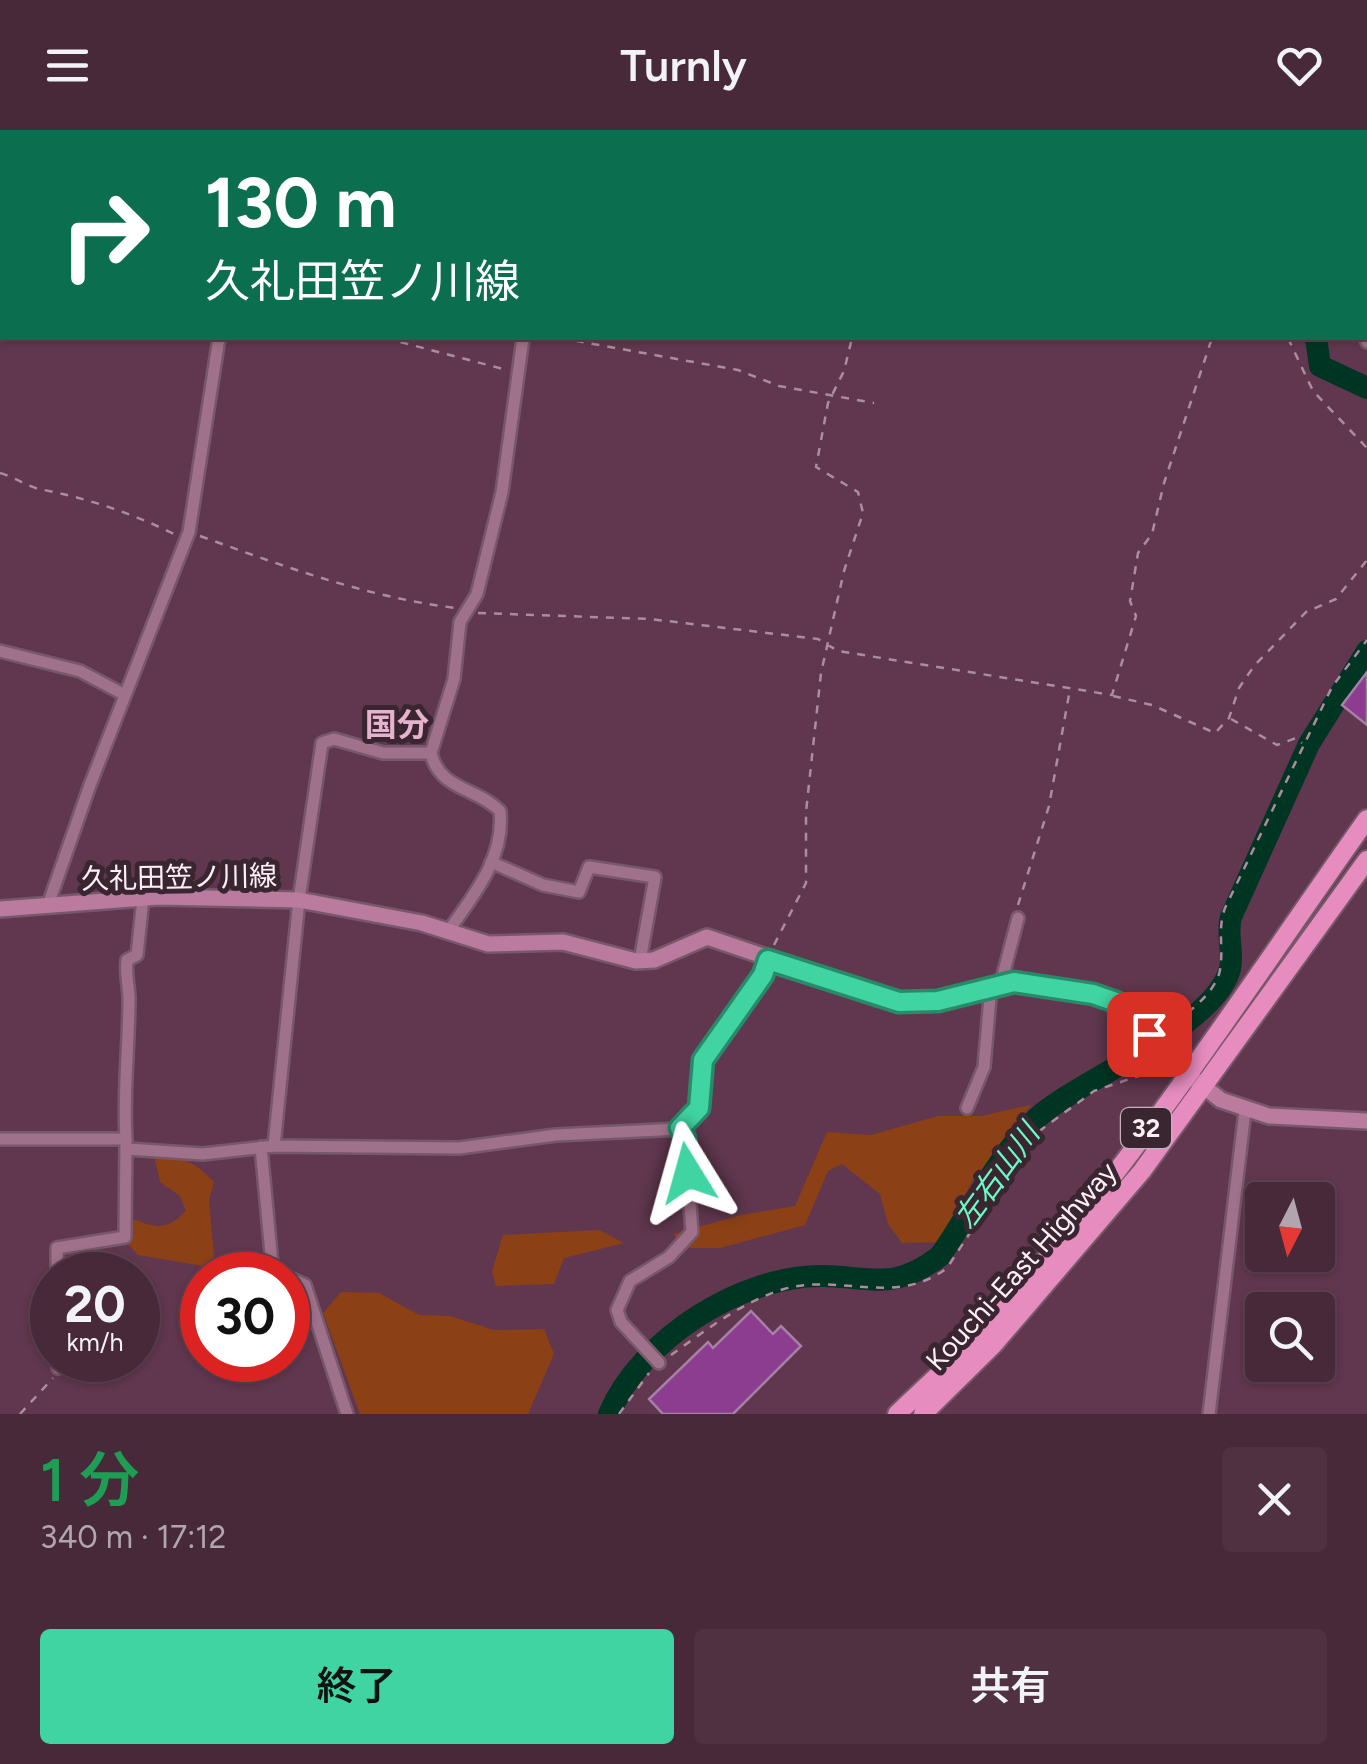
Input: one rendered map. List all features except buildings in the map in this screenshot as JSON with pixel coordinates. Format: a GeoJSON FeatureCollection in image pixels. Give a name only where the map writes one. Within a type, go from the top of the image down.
{"type":"FeatureCollection","features":[{"type":"Feature","properties":{"kind":"highway","name":"Kouchi-East Highway"},"geometry":{"type":"LineString","coordinates":[[897,1414],[984,1330],[1056,1246],[1175,1065],[1367,819]]}},
{"type":"Feature","properties":{"kind":"highway","name":"Kouchi-East Highway"},"geometry":{"type":"LineString","coordinates":[[923,1414],[1084,1244],[1367,860]]}},
{"type":"Feature","properties":{"kind":"main road","name":"久礼田笠ノ川線"},"geometry":{"type":"LineString","coordinates":[[0,909],[143,898],[299,900],[448,930],[488,944],[564,942],[640,961]]}},
{"type":"Feature","properties":{"kind":"main road"},"geometry":{"type":"LineString","coordinates":[[640,961],[654,960],[707,937],[899,1002],[938,1001],[996,984],[1093,994],[1116,1002],[1201,1088],[1245,1111],[1367,1121]]}},
{"type":"Feature","properties":{"kind":"street"},"geometry":{"type":"LineString","coordinates":[[48,905],[188,536],[219,340]]}},
{"type":"Feature","properties":{"kind":"street"},"geometry":{"type":"LineString","coordinates":[[448,930],[485,879],[500,811],[449,783],[431,753],[454,679],[460,622],[477,594],[502,492],[523,340]]}},
{"type":"Feature","properties":{"kind":"street"},"geometry":{"type":"LineString","coordinates":[[0,651],[66,666],[125,695]]}},
{"type":"Feature","properties":{"kind":"street"},"geometry":{"type":"LineString","coordinates":[[273,1252],[268,1147],[322,742],[334,739],[408,756],[431,753]]}},
{"type":"Feature","properties":{"kind":"street"},"geometry":{"type":"LineString","coordinates":[[491,862],[543,885],[579,892],[589,867],[655,877],[640,961]]}},
{"type":"Feature","properties":{"kind":"street"},"geometry":{"type":"LineString","coordinates":[[56,1252],[56,1248],[124,1237],[123,1088],[130,995],[126,972],[127,960],[137,955],[143,898]]}},
{"type":"Feature","properties":{"kind":"street"},"geometry":{"type":"LineString","coordinates":[[967,1108],[984,1067],[996,984],[1018,918]]}},
{"type":"Feature","properties":{"kind":"street"},"geometry":{"type":"LineString","coordinates":[[0,1139],[126,1144],[202,1154],[268,1147],[458,1148],[556,1135],[680,1128],[699,1108],[703,1060],[763,975],[768,960]]}},
{"type":"Feature","properties":{"kind":"street"},"geometry":{"type":"LineString","coordinates":[[1209,1414],[1245,1111]]}},
{"type":"Feature","properties":{"kind":"street"},"geometry":{"type":"LineString","coordinates":[[655,1357],[621,1322],[618,1303],[630,1281],[669,1257],[692,1232],[685,1138],[680,1128]]}},
{"type":"Feature","properties":{"kind":"street"},"geometry":{"type":"LineString","coordinates":[[310,1297],[348,1414]]}},
{"type":"Feature","properties":{"kind":"path"},"geometry":{"type":"LineString","coordinates":[[392,340],[518,371]]}},
{"type":"Feature","properties":{"kind":"path"},"geometry":{"type":"LineString","coordinates":[[571,340],[738,370],[779,386],[874,404]]}},
{"type":"Feature","properties":{"kind":"path"},"geometry":{"type":"LineString","coordinates":[[768,960],[806,883],[811,757],[826,644],[863,513],[858,492],[816,467],[832,398],[851,340]]}},
{"type":"Feature","properties":{"kind":"path"},"geometry":{"type":"LineString","coordinates":[[1112,695],[1136,616],[1130,602],[1138,553],[1152,534],[1164,482],[1211,340]]}},
{"type":"Feature","properties":{"kind":"path"},"geometry":{"type":"LineString","coordinates":[[1289,340],[1313,392],[1367,448]]}},
{"type":"Feature","properties":{"kind":"path"},"geometry":{"type":"LineString","coordinates":[[0,473],[42,490],[62,491],[113,507],[188,536],[391,600],[482,614],[650,620],[818,639],[838,651],[1112,695],[1152,705],[1210,734],[1229,718],[1239,688],[1254,666],[1306,612],[1336,599],[1367,560]]}},
{"type":"Feature","properties":{"kind":"path"},"geometry":{"type":"LineString","coordinates":[[1148,1033],[1178,1020],[1216,982],[1221,962],[1218,926],[1332,687],[1367,640]]}},
{"type":"Feature","properties":{"kind":"path"},"geometry":{"type":"LineString","coordinates":[[1018,918],[1029,861],[1059,764],[1070,688]]}},
{"type":"Feature","properties":{"kind":"path"},"geometry":{"type":"LineString","coordinates":[[1229,718],[1277,745],[1296,738],[1303,744]]}},
{"type":"Feature","properties":{"kind":"path"},"geometry":{"type":"LineString","coordinates":[[619,1414],[655,1357],[783,1289],[806,1286],[876,1290],[932,1279],[948,1268],[1034,1136],[1048,1123],[1094,1091],[1175,1065]]}},
{"type":"Feature","properties":{"kind":"path"},"geometry":{"type":"LineString","coordinates":[[20,1414],[44,1392],[49,1382]]}},
{"type":"Feature","properties":{"kind":"shaded area"},"geometry":{"type":"Polygon","coordinates":[[[1031,1105],[971,1183],[945,1242],[902,1243],[888,1224],[880,1194],[842,1164],[828,1171],[805,1225],[720,1248],[680,1248],[674,1234],[741,1215],[795,1206],[827,1132],[871,1135],[938,1116],[981,1116],[1031,1105]]]}},
{"type":"Feature","properties":{"kind":"shaded area"},"geometry":{"type":"Polygon","coordinates":[[[154,1155],[187,1161],[214,1182],[209,1200],[214,1252],[180,1252],[180,1262],[160,1259],[160,1252],[135,1252],[128,1244],[128,1217],[158,1226],[171,1223],[186,1211],[180,1196],[160,1182],[154,1155]]]}},
{"type":"Feature","properties":{"kind":"shaded area"},"geometry":{"type":"Polygon","coordinates":[[[599,1230],[624,1243],[564,1258],[554,1284],[496,1286],[492,1271],[503,1235],[599,1230]]]}},
{"type":"Feature","properties":{"kind":"shaded area"},"geometry":{"type":"Polygon","coordinates":[[[341,1292],[379,1293],[419,1315],[450,1316],[494,1330],[544,1329],[554,1354],[528,1414],[360,1414],[323,1313],[341,1292]]]}},
{"type":"Feature","properties":{"kind":"waterway"},"geometry":{"type":"LineString","coordinates":[[1316,340],[1320,366],[1367,388]]}},
{"type":"Feature","properties":{"kind":"waterway","name":"左右山川"},"geometry":{"type":"LineString","coordinates":[[609,1414],[624,1386],[670,1337],[729,1299],[793,1278],[885,1280],[924,1267],[940,1256],[999,1164],[1037,1118],[1199,1012],[1219,991],[1230,969],[1231,917],[1309,744],[1367,651]]}},
{"type":"Feature","properties":{"kind":"district","name":"国分"},"geometry":{"type":"Point","coordinates":[397,725]}},
{"type":"Feature","properties":{"kind":"route"},"geometry":{"type":"LineString","coordinates":[[688,1173],[685,1138],[680,1128],[699,1108],[703,1060],[763,975],[768,960],[850,983],[899,1002],[938,1001],[1014,982],[1093,994],[1116,1002],[1149,1034]]}}]}
